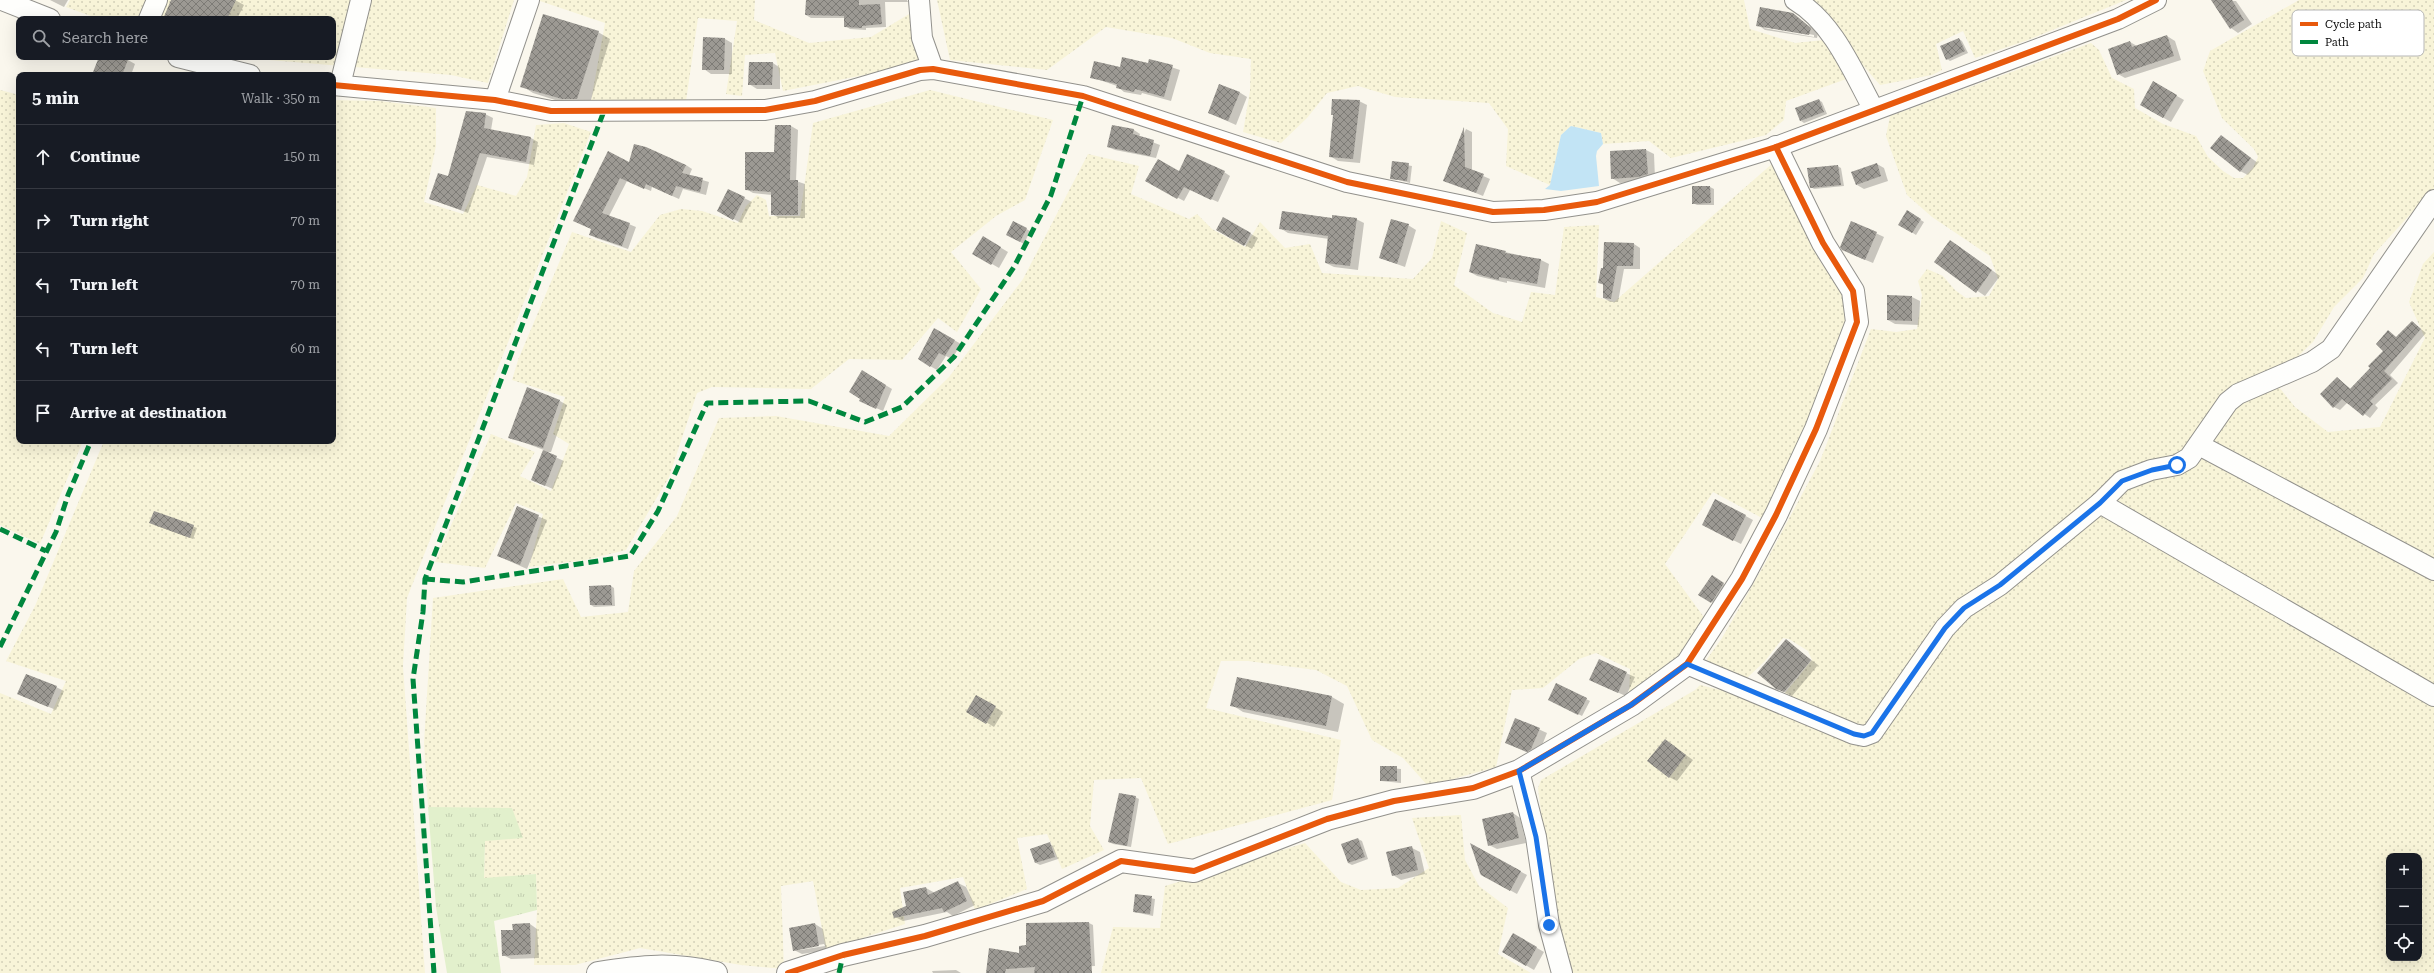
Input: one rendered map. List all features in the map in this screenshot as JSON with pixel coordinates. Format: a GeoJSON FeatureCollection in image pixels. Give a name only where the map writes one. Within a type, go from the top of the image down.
{"type":"FeatureCollection","features":[{"type":"Feature","properties":{"kind":"street"},"geometry":{"type":"LineString","coordinates":[[2,0],[42,16]]}},
{"type":"Feature","properties":{"kind":"street"},"geometry":{"type":"LineString","coordinates":[[150,16],[157,0]]}},
{"type":"Feature","properties":{"kind":"street"},"geometry":{"type":"LineString","coordinates":[[362,0],[337,85],[495,100],[552,111],[765,110],[815,101],[920,70],[933,69],[1083,96],[1346,182],[1493,212],[1544,210],[1597,202],[1776,147],[2118,19],[2156,0]]}},
{"type":"Feature","properties":{"kind":"street"},"geometry":{"type":"LineString","coordinates":[[495,100],[530,0]]}},
{"type":"Feature","properties":{"kind":"street"},"geometry":{"type":"LineString","coordinates":[[919,0],[922,38],[933,69]]}},
{"type":"Feature","properties":{"kind":"street"},"geometry":{"type":"LineString","coordinates":[[1795,0],[1810,9],[1825,26],[1849,62],[1874,110]]}},
{"type":"Feature","properties":{"kind":"street"},"geometry":{"type":"LineString","coordinates":[[190,60],[238,72]]}},
{"type":"Feature","properties":{"kind":"street"},"geometry":{"type":"LineString","coordinates":[[788,973],[843,955],[925,936],[1043,901],[1121,861],[1194,871],[1327,819],[1394,801],[1473,788],[1519,771],[1631,705],[1687,664],[1742,579],[1776,515],[1816,429],[1857,322],[1853,291],[1823,243],[1776,147]]}},
{"type":"Feature","properties":{"kind":"street"},"geometry":{"type":"LineString","coordinates":[[1687,664],[1864,736],[1872,733],[1945,628],[1964,608],[2000,585],[2100,503],[2122,481],[2152,470],[2177,465],[2189,458],[2228,402],[2238,394],[2312,362],[2331,349],[2434,200]]}},
{"type":"Feature","properties":{"kind":"street"},"geometry":{"type":"LineString","coordinates":[[2199,445],[2434,570]]}},
{"type":"Feature","properties":{"kind":"street"},"geometry":{"type":"LineString","coordinates":[[2100,503],[2434,696]]}},
{"type":"Feature","properties":{"kind":"street"},"geometry":{"type":"LineString","coordinates":[[1519,771],[1536,837],[1549,925],[1562,973]]}},
{"type":"Feature","properties":{"kind":"street"},"geometry":{"type":"LineString","coordinates":[[598,973],[646,966],[696,968],[716,973]]}},
{"type":"Feature","properties":{"kind":"shaded area"},"geometry":{"type":"Polygon","coordinates":[[[70,0],[514,0],[488,83],[451,75],[269,60],[336,60],[336,16],[91,16],[66,7],[70,0]]]}},
{"type":"Feature","properties":{"kind":"shaded area"},"geometry":{"type":"Polygon","coordinates":[[[537,0],[755,0],[754,20],[809,43],[871,37],[919,8],[934,56],[895,69],[783,91],[775,53],[745,55],[742,96],[726,94],[737,21],[698,18],[686,101],[591,101],[605,23],[537,0]]]}},
{"type":"Feature","properties":{"kind":"shaded area"},"geometry":{"type":"Polygon","coordinates":[[[937,0],[1744,0],[1750,29],[1795,43],[1824,40],[1849,78],[1786,101],[1784,120],[1766,135],[1671,158],[1649,141],[1603,144],[1601,133],[1571,126],[1561,135],[1550,185],[1506,166],[1508,129],[1489,103],[1395,97],[1358,86],[1327,93],[1307,118],[1281,143],[1243,132],[1250,91],[1251,59],[1210,53],[1172,38],[1106,27],[1047,70],[950,60],[937,0]]]}},
{"type":"Feature","properties":{"kind":"shaded area"},"geometry":{"type":"Polygon","coordinates":[[[1810,0],[2126,0],[2028,40],[1975,58],[1963,31],[1936,44],[1942,70],[1932,75],[1880,85],[1860,62],[1833,20],[1810,0]]]}},
{"type":"Feature","properties":{"kind":"shaded area"},"geometry":{"type":"Polygon","coordinates":[[[2299,0],[2434,0],[2434,192],[2427,196],[2374,254],[2363,278],[2334,307],[2313,342],[2291,363],[2270,376],[2295,407],[2328,432],[2380,427],[2425,338],[2409,302],[2423,264],[2434,252],[2434,973],[1569,973],[1555,923],[1538,788],[1541,780],[1695,690],[1700,685],[1725,691],[1784,694],[1812,660],[1808,651],[1789,639],[1783,638],[1765,661],[1747,678],[1740,678],[1708,667],[1707,659],[1722,638],[1763,567],[1820,461],[1871,329],[1896,332],[1917,329],[1922,295],[1918,281],[1927,269],[1943,276],[1955,290],[1966,298],[1989,296],[1998,279],[1990,256],[1932,217],[1907,195],[1886,136],[1890,116],[2091,43],[2099,50],[2112,78],[2134,89],[2135,108],[2163,124],[2196,136],[2208,157],[2223,171],[2234,178],[2243,178],[2253,168],[2258,157],[2254,149],[2222,118],[2203,71],[2210,51],[2299,0]]]}},
{"type":"Feature","properties":{"kind":"shaded area"},"geometry":{"type":"Polygon","coordinates":[[[0,90],[16,94],[16,444],[82,444],[40,544],[0,525],[0,90]]]}},
{"type":"Feature","properties":{"kind":"shaded area"},"geometry":{"type":"Polygon","coordinates":[[[930,90],[1053,120],[1025,200],[996,216],[951,252],[981,289],[957,332],[938,318],[902,360],[849,359],[811,389],[712,387],[697,393],[669,477],[626,550],[585,560],[529,567],[543,514],[516,503],[485,568],[435,562],[491,434],[535,452],[520,476],[551,491],[569,444],[553,434],[565,397],[512,380],[518,360],[572,232],[631,252],[660,215],[681,209],[702,211],[738,223],[746,206],[757,195],[766,200],[769,216],[800,216],[813,123],[930,90]]]}},
{"type":"Feature","properties":{"kind":"shaded area"},"geometry":{"type":"Polygon","coordinates":[[[336,100],[380,101],[436,108],[436,146],[424,202],[463,214],[477,185],[516,196],[527,177],[536,125],[564,123],[591,132],[407,598],[403,666],[425,973],[0,973],[0,693],[51,714],[66,681],[6,661],[35,606],[103,444],[336,444],[336,100]]]}},
{"type":"Feature","properties":{"kind":"shaded area"},"geometry":{"type":"Polygon","coordinates":[[[1088,154],[1139,166],[1131,194],[1189,219],[1197,214],[1212,229],[1245,247],[1260,222],[1285,248],[1310,244],[1322,273],[1413,279],[1432,258],[1441,221],[1467,233],[1454,285],[1493,313],[1522,322],[1531,292],[1555,295],[1564,227],[1599,225],[1596,297],[1614,302],[1773,163],[1821,263],[1844,293],[1847,340],[1762,518],[1713,492],[1665,564],[1706,620],[1661,683],[1629,698],[1630,669],[1596,653],[1579,659],[1543,688],[1512,690],[1496,767],[1428,786],[1403,758],[1372,740],[1347,686],[1316,670],[1248,661],[1221,661],[1206,708],[1341,740],[1332,800],[1168,844],[1141,778],[1094,780],[1090,826],[1104,850],[1062,869],[1047,834],[1017,838],[1027,889],[975,910],[963,877],[900,888],[905,924],[826,950],[813,881],[781,886],[784,969],[741,965],[640,948],[575,965],[534,965],[537,910],[536,874],[484,879],[485,841],[428,807],[424,743],[433,598],[563,579],[581,617],[628,612],[634,571],[677,516],[719,418],[776,416],[889,436],[949,377],[1023,279],[1088,154]]]}},
{"type":"Feature","properties":{"kind":"shaded area"},"geometry":{"type":"Polygon","coordinates":[[[1461,815],[1465,860],[1479,886],[1508,908],[1498,954],[1531,973],[1101,973],[1113,927],[1160,928],[1165,886],[1305,843],[1341,882],[1361,890],[1398,888],[1429,868],[1412,818],[1461,815]]]}},
{"type":"Feature","properties":{"kind":"green space"},"geometry":{"type":"Polygon","coordinates":[[[428,807],[512,808],[523,838],[485,841],[484,878],[536,874],[537,910],[494,921],[501,973],[447,973],[436,907],[428,807]]]}},
{"type":"Feature","properties":{"kind":"water"},"geometry":{"type":"Polygon","coordinates":[[[1571,126],[1601,133],[1603,144],[1597,151],[1596,156],[1599,186],[1561,191],[1545,189],[1550,185],[1561,135],[1571,126]]]}},
{"type":"Feature","properties":{"kind":"building"},"geometry":{"type":"Polygon","coordinates":[[[171,0],[236,0],[228,16],[164,16],[171,0]]]}},
{"type":"Feature","properties":{"kind":"building"},"geometry":{"type":"Polygon","coordinates":[[[806,0],[859,0],[859,5],[880,4],[882,24],[862,26],[862,28],[844,27],[844,16],[805,15],[806,0]]]}},
{"type":"Feature","properties":{"kind":"building"},"geometry":{"type":"Polygon","coordinates":[[[2211,0],[2232,0],[2244,20],[2230,29],[2211,0]]]}},
{"type":"Feature","properties":{"kind":"building"},"geometry":{"type":"Polygon","coordinates":[[[1760,7],[1793,13],[1811,28],[1809,35],[1756,26],[1760,7]]]}},
{"type":"Feature","properties":{"kind":"building"},"geometry":{"type":"Polygon","coordinates":[[[543,14],[599,31],[577,99],[562,99],[520,87],[543,14]]]}},
{"type":"Feature","properties":{"kind":"building"},"geometry":{"type":"Polygon","coordinates":[[[2167,35],[2174,56],[2117,75],[2108,49],[2130,41],[2132,47],[2167,35]]]}},
{"type":"Feature","properties":{"kind":"building"},"geometry":{"type":"Polygon","coordinates":[[[703,37],[725,38],[724,70],[702,70],[703,37]]]}},
{"type":"Feature","properties":{"kind":"building"},"geometry":{"type":"Polygon","coordinates":[[[1959,38],[1965,51],[1946,60],[1940,46],[1959,38]]]}},
{"type":"Feature","properties":{"kind":"building"},"geometry":{"type":"Polygon","coordinates":[[[1122,57],[1148,63],[1149,59],[1173,65],[1164,97],[1135,89],[1134,92],[1116,88],[1117,84],[1090,78],[1094,61],[1120,67],[1122,57]]]}},
{"type":"Feature","properties":{"kind":"building"},"geometry":{"type":"Polygon","coordinates":[[[98,60],[128,60],[123,72],[93,72],[98,60]]]}},
{"type":"Feature","properties":{"kind":"building"},"geometry":{"type":"Polygon","coordinates":[[[749,62],[773,62],[772,85],[748,85],[749,62]]]}},
{"type":"Feature","properties":{"kind":"building"},"geometry":{"type":"Polygon","coordinates":[[[2153,81],[2177,95],[2163,118],[2140,105],[2153,81]]]}},
{"type":"Feature","properties":{"kind":"building"},"geometry":{"type":"Polygon","coordinates":[[[1219,84],[1240,92],[1228,121],[1208,113],[1219,84]]]}},
{"type":"Feature","properties":{"kind":"building"},"geometry":{"type":"Polygon","coordinates":[[[1332,99],[1360,100],[1353,159],[1329,157],[1333,115],[1331,115],[1332,99]]]}},
{"type":"Feature","properties":{"kind":"building"},"geometry":{"type":"Polygon","coordinates":[[[1819,99],[1824,112],[1800,121],[1795,108],[1819,99]]]}},
{"type":"Feature","properties":{"kind":"building"},"geometry":{"type":"Polygon","coordinates":[[[466,111],[486,113],[484,128],[531,137],[526,162],[480,153],[461,210],[429,199],[438,173],[448,176],[466,111]]]}},
{"type":"Feature","properties":{"kind":"building"},"geometry":{"type":"Polygon","coordinates":[[[775,125],[791,125],[790,180],[798,180],[798,215],[771,215],[771,192],[745,190],[745,152],[774,152],[775,125]]]}},
{"type":"Feature","properties":{"kind":"building"},"geometry":{"type":"Polygon","coordinates":[[[1112,125],[1134,129],[1133,134],[1154,140],[1150,156],[1107,147],[1112,125]]]}},
{"type":"Feature","properties":{"kind":"building"},"geometry":{"type":"Polygon","coordinates":[[[1464,127],[1465,167],[1484,174],[1476,193],[1443,181],[1464,127]]]}},
{"type":"Feature","properties":{"kind":"building"},"geometry":{"type":"Polygon","coordinates":[[[2221,135],[2251,158],[2240,172],[2210,148],[2221,135]]]}},
{"type":"Feature","properties":{"kind":"building"},"geometry":{"type":"Polygon","coordinates":[[[634,144],[646,147],[686,165],[682,173],[703,178],[700,192],[676,186],[672,196],[646,184],[644,189],[620,178],[602,213],[630,223],[622,246],[589,235],[591,229],[573,221],[608,151],[629,162],[634,144]]]}},
{"type":"Feature","properties":{"kind":"building"},"geometry":{"type":"Polygon","coordinates":[[[1646,149],[1648,174],[1638,177],[1611,179],[1610,151],[1646,149]]]}},
{"type":"Feature","properties":{"kind":"building"},"geometry":{"type":"Polygon","coordinates":[[[1187,154],[1225,171],[1211,200],[1184,187],[1177,199],[1145,181],[1158,159],[1179,171],[1187,154]]]}},
{"type":"Feature","properties":{"kind":"building"},"geometry":{"type":"Polygon","coordinates":[[[1392,161],[1409,163],[1407,181],[1390,179],[1392,161]]]}},
{"type":"Feature","properties":{"kind":"building"},"geometry":{"type":"Polygon","coordinates":[[[1877,163],[1881,176],[1856,185],[1851,172],[1877,163]]]}},
{"type":"Feature","properties":{"kind":"building"},"geometry":{"type":"Polygon","coordinates":[[[1838,165],[1841,185],[1810,188],[1807,168],[1838,165]]]}},
{"type":"Feature","properties":{"kind":"building"},"geometry":{"type":"Polygon","coordinates":[[[1692,186],[1710,186],[1711,203],[1692,204],[1692,186]]]}},
{"type":"Feature","properties":{"kind":"building"},"geometry":{"type":"Polygon","coordinates":[[[728,189],[745,197],[733,220],[717,211],[728,189]]]}},
{"type":"Feature","properties":{"kind":"building"},"geometry":{"type":"Polygon","coordinates":[[[1907,210],[1921,219],[1912,233],[1898,225],[1907,210]]]}},
{"type":"Feature","properties":{"kind":"building"},"geometry":{"type":"Polygon","coordinates":[[[1282,211],[1332,218],[1332,215],[1357,218],[1350,266],[1325,263],[1328,236],[1279,229],[1282,211]]]}},
{"type":"Feature","properties":{"kind":"building"},"geometry":{"type":"Polygon","coordinates":[[[1223,217],[1251,233],[1244,246],[1216,230],[1223,217]]]}},
{"type":"Feature","properties":{"kind":"building"},"geometry":{"type":"Polygon","coordinates":[[[1391,219],[1409,224],[1397,264],[1379,258],[1391,219]]]}},
{"type":"Feature","properties":{"kind":"building"},"geometry":{"type":"Polygon","coordinates":[[[1013,221],[1027,228],[1020,242],[1006,235],[1013,221]]]}},
{"type":"Feature","properties":{"kind":"building"},"geometry":{"type":"Polygon","coordinates":[[[1851,221],[1877,232],[1865,260],[1842,250],[1840,247],[1851,221]]]}},
{"type":"Feature","properties":{"kind":"building"},"geometry":{"type":"Polygon","coordinates":[[[983,236],[1001,247],[991,265],[972,254],[983,236]]]}},
{"type":"Feature","properties":{"kind":"building"},"geometry":{"type":"Polygon","coordinates":[[[1950,240],[1992,270],[1976,293],[1934,262],[1950,240]]]}},
{"type":"Feature","properties":{"kind":"building"},"geometry":{"type":"Polygon","coordinates":[[[1604,242],[1634,243],[1633,266],[1617,266],[1611,299],[1603,298],[1603,284],[1598,283],[1601,268],[1603,268],[1604,242]]]}},
{"type":"Feature","properties":{"kind":"building"},"geometry":{"type":"Polygon","coordinates":[[[1476,244],[1506,251],[1505,253],[1541,259],[1537,284],[1499,277],[1499,280],[1469,272],[1476,244]]]}},
{"type":"Feature","properties":{"kind":"building"},"geometry":{"type":"Polygon","coordinates":[[[1887,295],[1912,296],[1912,321],[1887,320],[1887,295]]]}},
{"type":"Feature","properties":{"kind":"building"},"geometry":{"type":"Polygon","coordinates":[[[2412,321],[2421,329],[2384,371],[2392,379],[2370,401],[2373,404],[2363,416],[2342,399],[2333,408],[2320,394],[2337,377],[2350,389],[2370,368],[2368,366],[2383,351],[2376,344],[2388,330],[2396,337],[2412,321]]]}},
{"type":"Feature","properties":{"kind":"building"},"geometry":{"type":"Polygon","coordinates":[[[934,328],[955,340],[945,356],[939,353],[930,367],[918,359],[934,328]]]}},
{"type":"Feature","properties":{"kind":"building"},"geometry":{"type":"Polygon","coordinates":[[[862,370],[886,385],[876,409],[859,401],[860,399],[849,392],[862,370]]]}},
{"type":"Feature","properties":{"kind":"building"},"geometry":{"type":"Polygon","coordinates":[[[527,387],[560,400],[543,448],[508,438],[527,387]]]}},
{"type":"Feature","properties":{"kind":"building"},"geometry":{"type":"Polygon","coordinates":[[[543,450],[557,456],[545,486],[531,480],[543,450]]]}},
{"type":"Feature","properties":{"kind":"building"},"geometry":{"type":"Polygon","coordinates":[[[1715,499],[1746,515],[1733,541],[1702,525],[1715,499]]]}},
{"type":"Feature","properties":{"kind":"building"},"geometry":{"type":"Polygon","coordinates":[[[517,506],[539,515],[520,565],[497,556],[517,506]]]}},
{"type":"Feature","properties":{"kind":"building"},"geometry":{"type":"Polygon","coordinates":[[[154,511],[194,525],[190,538],[149,523],[154,511]]]}},
{"type":"Feature","properties":{"kind":"building"},"geometry":{"type":"Polygon","coordinates":[[[1712,575],[1724,583],[1711,603],[1698,595],[1712,575]]]}},
{"type":"Feature","properties":{"kind":"building"},"geometry":{"type":"Polygon","coordinates":[[[611,585],[612,605],[590,605],[589,586],[611,585]]]}},
{"type":"Feature","properties":{"kind":"building"},"geometry":{"type":"Polygon","coordinates":[[[1786,639],[1811,660],[1784,692],[1776,689],[1757,673],[1786,639]]]}},
{"type":"Feature","properties":{"kind":"building"},"geometry":{"type":"Polygon","coordinates":[[[1599,659],[1627,672],[1618,693],[1589,680],[1599,659]]]}},
{"type":"Feature","properties":{"kind":"building"},"geometry":{"type":"Polygon","coordinates":[[[26,674],[57,686],[48,707],[17,694],[26,674]]]}},
{"type":"Feature","properties":{"kind":"building"},"geometry":{"type":"Polygon","coordinates":[[[1237,677],[1332,696],[1326,726],[1230,706],[1237,677]]]}},
{"type":"Feature","properties":{"kind":"building"},"geometry":{"type":"Polygon","coordinates":[[[1556,683],[1587,698],[1578,715],[1548,700],[1556,683]]]}},
{"type":"Feature","properties":{"kind":"building"},"geometry":{"type":"Polygon","coordinates":[[[976,695],[996,706],[986,724],[966,712],[976,695]]]}},
{"type":"Feature","properties":{"kind":"building"},"geometry":{"type":"Polygon","coordinates":[[[1515,718],[1540,728],[1531,749],[1527,752],[1505,743],[1515,718]]]}},
{"type":"Feature","properties":{"kind":"building"},"geometry":{"type":"Polygon","coordinates":[[[1665,739],[1686,755],[1669,778],[1647,761],[1665,739]]]}},
{"type":"Feature","properties":{"kind":"building"},"geometry":{"type":"Polygon","coordinates":[[[1380,766],[1397,766],[1397,781],[1380,781],[1380,766]]]}},
{"type":"Feature","properties":{"kind":"building"},"geometry":{"type":"Polygon","coordinates":[[[1119,793],[1136,796],[1127,846],[1108,842],[1119,793]]]}},
{"type":"Feature","properties":{"kind":"building"},"geometry":{"type":"Polygon","coordinates":[[[1513,812],[1519,838],[1488,846],[1482,819],[1513,812]]]}},
{"type":"Feature","properties":{"kind":"building"},"geometry":{"type":"Polygon","coordinates":[[[1358,838],[1365,857],[1348,863],[1341,844],[1358,838]]]}},
{"type":"Feature","properties":{"kind":"building"},"geometry":{"type":"Polygon","coordinates":[[[1050,842],[1055,857],[1035,863],[1030,849],[1050,842]]]}},
{"type":"Feature","properties":{"kind":"building"},"geometry":{"type":"Polygon","coordinates":[[[1470,843],[1521,871],[1510,891],[1481,875],[1470,843]]]}},
{"type":"Feature","properties":{"kind":"building"},"geometry":{"type":"Polygon","coordinates":[[[1412,846],[1418,870],[1392,876],[1386,852],[1412,846]]]}},
{"type":"Feature","properties":{"kind":"building"},"geometry":{"type":"Polygon","coordinates":[[[958,881],[967,901],[944,912],[942,908],[894,918],[892,912],[906,906],[903,892],[926,887],[928,895],[958,881]]]}},
{"type":"Feature","properties":{"kind":"building"},"geometry":{"type":"Polygon","coordinates":[[[1135,894],[1152,896],[1150,914],[1133,912],[1135,894]]]}},
{"type":"Feature","properties":{"kind":"building"},"geometry":{"type":"Polygon","coordinates":[[[1089,922],[1092,973],[1034,973],[1035,967],[1006,969],[1005,973],[986,973],[989,948],[1019,953],[1019,946],[1026,945],[1026,923],[1089,922]]]}},
{"type":"Feature","properties":{"kind":"building"},"geometry":{"type":"Polygon","coordinates":[[[530,923],[531,954],[502,956],[501,930],[513,930],[512,924],[530,923]]]}},
{"type":"Feature","properties":{"kind":"building"},"geometry":{"type":"Polygon","coordinates":[[[815,923],[819,946],[793,951],[789,928],[815,923]]]}},
{"type":"Feature","properties":{"kind":"building"},"geometry":{"type":"Polygon","coordinates":[[[1513,933],[1537,947],[1526,966],[1502,952],[1513,933]]]}},
{"type":"Feature","properties":{"kind":"marked path"},"geometry":{"type":"LineString","coordinates":[[425,579],[463,582],[630,556],[658,511],[707,403],[809,401],[865,422],[902,407],[954,357],[1014,267],[1051,195],[1083,96]]}},
{"type":"Feature","properties":{"kind":"marked path"},"geometry":{"type":"LineString","coordinates":[[434,973],[413,679],[423,612],[425,579],[604,111]]}},
{"type":"Feature","properties":{"kind":"marked path"},"geometry":{"type":"LineString","coordinates":[[0,647],[56,532],[68,495],[90,444]]}},
{"type":"Feature","properties":{"kind":"marked path"},"geometry":{"type":"LineString","coordinates":[[0,529],[46,551]]}},
{"type":"Feature","properties":{"kind":"marked path"},"geometry":{"type":"LineString","coordinates":[[839,973],[843,955]]}},
{"type":"Feature","properties":{"kind":"cycle path"},"geometry":{"type":"LineString","coordinates":[[336,85],[495,100],[551,111],[765,110],[815,101],[920,70],[933,69],[1083,96],[1347,182],[1493,212],[1544,210],[1597,202],[1776,147],[2118,19],[2156,0]]}},
{"type":"Feature","properties":{"kind":"cycle path"},"geometry":{"type":"LineString","coordinates":[[788,973],[843,955],[925,936],[1043,901],[1121,861],[1194,871],[1327,819],[1394,801],[1473,788],[1519,771],[1631,705],[1687,664],[1742,579],[1776,515],[1816,429],[1857,322],[1853,291],[1823,243],[1776,147]]}},
{"type":"Feature","properties":{"kind":"route"},"geometry":{"type":"LineString","coordinates":[[1549,925],[1536,837],[1519,771],[1631,705],[1687,664],[1854,734],[1864,736],[1872,733],[1945,628],[1964,608],[2000,585],[2100,503],[2122,481],[2152,470],[2177,465]]}}]}
